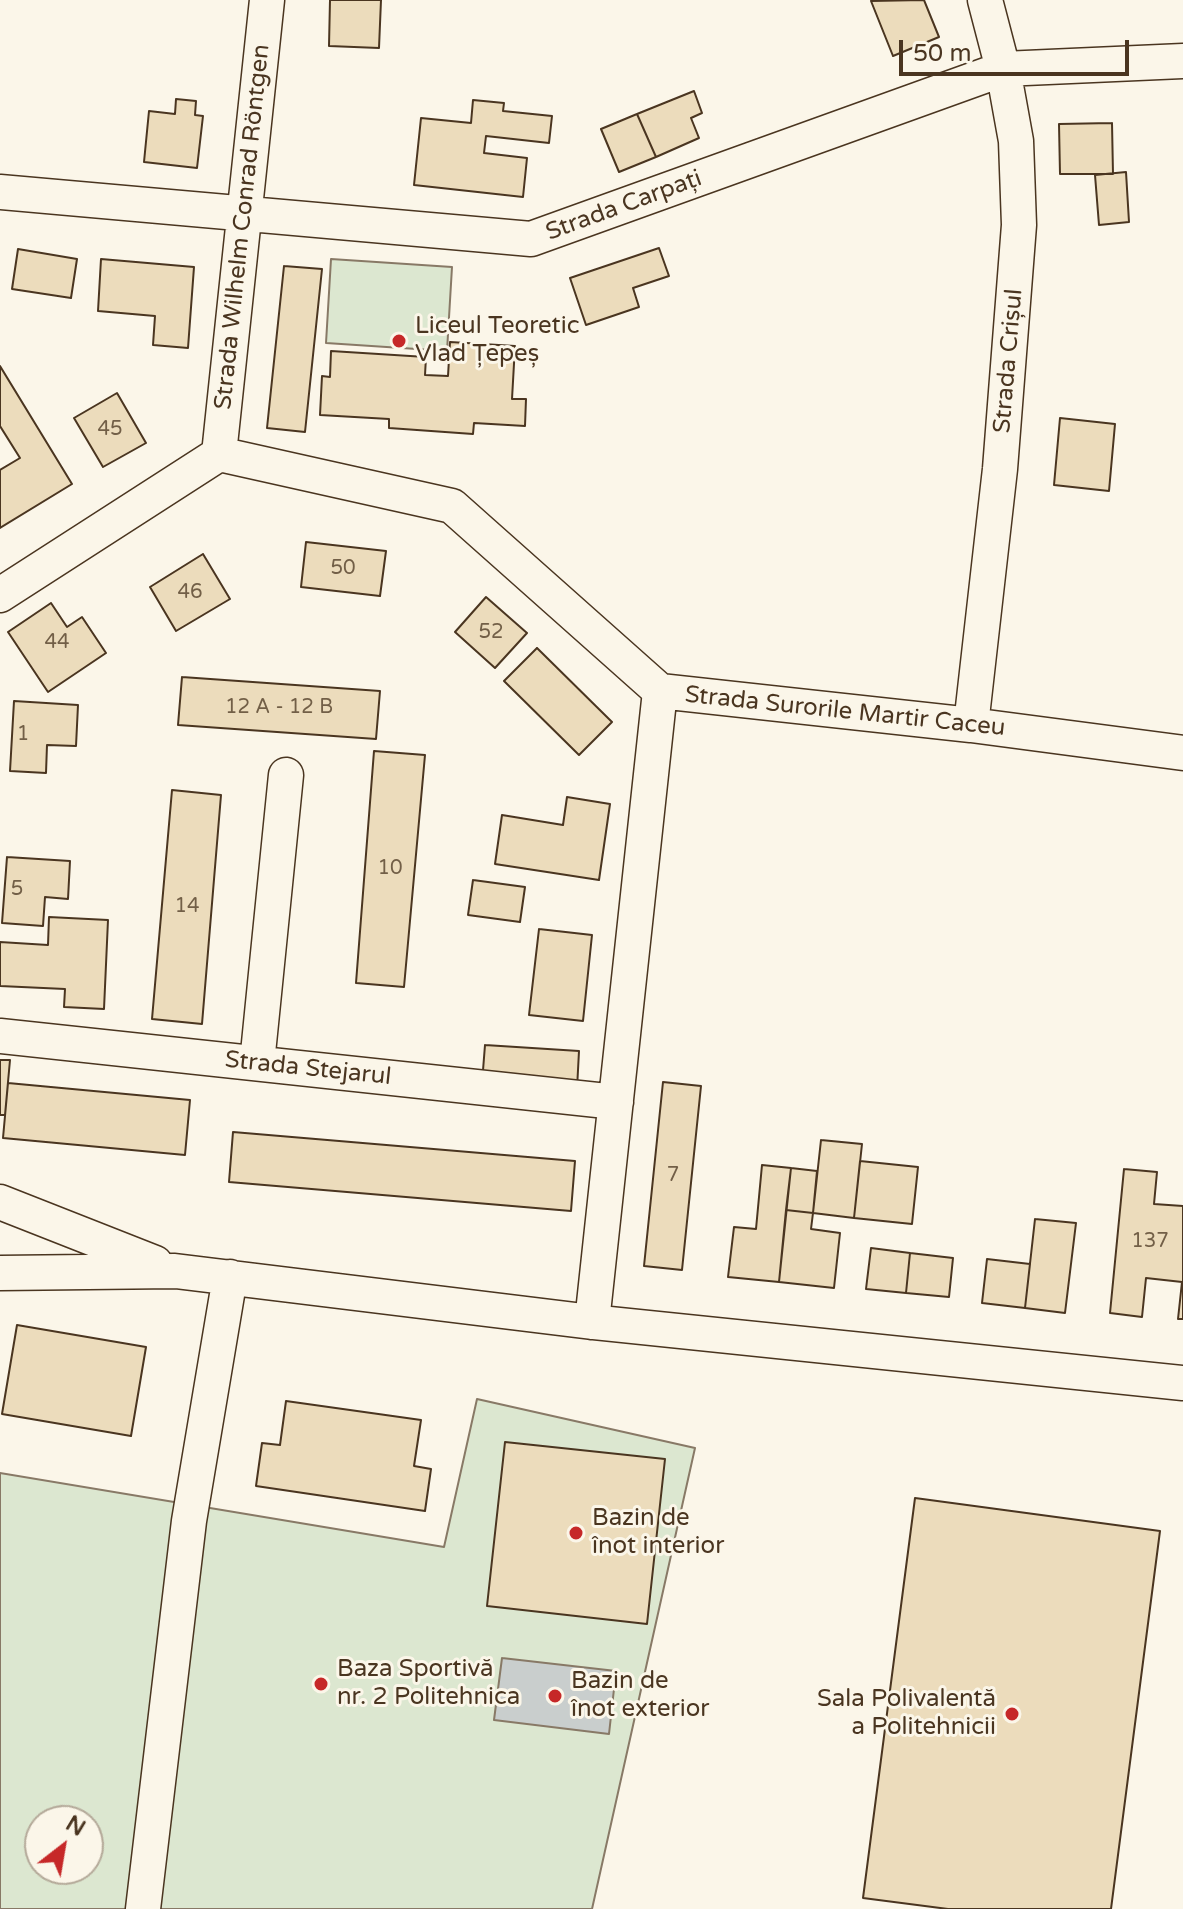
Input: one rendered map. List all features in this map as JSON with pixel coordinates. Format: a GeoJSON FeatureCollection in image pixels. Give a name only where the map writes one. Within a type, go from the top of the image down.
{"type":"FeatureCollection","features":[{"type":"Feature","properties":{"kind":"street","name":"Strada Wilhelm Conrad Röntgen"},"geometry":{"type":"LineString","coordinates":[[219,454],[267,0]]}},
{"type":"Feature","properties":{"kind":"street","name":"Strada Crișul"},"geometry":{"type":"LineString","coordinates":[[971,725],[1000,469],[1019,225],[1016,141],[1003,69],[985,0]]}},
{"type":"Feature","properties":{"kind":"street","name":"Strada Carpați"},"geometry":{"type":"LineString","coordinates":[[0,192],[531,239],[1003,69],[1183,61]]}},
{"type":"Feature","properties":{"kind":"street","name":"Strada Surorile Martir Caceu"},"geometry":{"type":"LineString","coordinates":[[219,454],[452,506],[660,691],[971,725],[1183,753]]}},
{"type":"Feature","properties":{"kind":"street"},"geometry":{"type":"LineString","coordinates":[[0,595],[219,454]]}},
{"type":"Feature","properties":{"kind":"street"},"geometry":{"type":"LineString","coordinates":[[592,1322],[660,691]]}},
{"type":"Feature","properties":{"kind":"street"},"geometry":{"type":"LineString","coordinates":[[257,1063],[286,775]]}},
{"type":"Feature","properties":{"kind":"street","name":"Strada Stejarul"},"geometry":{"type":"LineString","coordinates":[[0,1036],[616,1102]]}},
{"type":"Feature","properties":{"kind":"street"},"geometry":{"type":"LineString","coordinates":[[11,1207],[175,1271]]}},
{"type":"Feature","properties":{"kind":"street"},"geometry":{"type":"LineString","coordinates":[[3,1273],[21,1265],[33,1243],[31,1226],[11,1207]]}},
{"type":"Feature","properties":{"kind":"street"},"geometry":{"type":"LineString","coordinates":[[3,1273],[175,1271],[592,1322],[1183,1383]]}},
{"type":"Feature","properties":{"kind":"street"},"geometry":{"type":"LineString","coordinates":[[143,1909],[189,1521],[230,1277]]}},
{"type":"Feature","properties":{"kind":"green space"},"geometry":{"type":"Polygon","coordinates":[[[331,259],[452,267],[447,351],[326,343],[331,259]]]}},
{"type":"Feature","properties":{"kind":"green space","name":"Baza Sportivă nr. 2 Politehnica"},"geometry":{"type":"Polygon","coordinates":[[[477,1399],[695,1448],[592,1909],[0,1909],[0,1473],[444,1547],[477,1399]]]}},
{"type":"Feature","properties":{"kind":"shaded area","name":"Bazin de înot exterior"},"geometry":{"type":"Polygon","coordinates":[[[502,1658],[616,1671],[609,1734],[494,1720],[502,1658]]]}},
{"type":"Feature","properties":{"kind":"building"},"geometry":{"type":"Polygon","coordinates":[[[330,0],[381,0],[379,48],[329,46],[330,0]]]}},
{"type":"Feature","properties":{"kind":"building"},"geometry":{"type":"Polygon","coordinates":[[[924,0],[939,37],[893,56],[871,1],[924,0]]]}},
{"type":"Feature","properties":{"kind":"building"},"geometry":{"type":"Polygon","coordinates":[[[694,91],[702,113],[691,118],[699,138],[656,157],[637,114],[694,91]]]}},
{"type":"Feature","properties":{"kind":"building"},"geometry":{"type":"Polygon","coordinates":[[[176,99],[196,101],[195,115],[203,116],[197,168],[144,162],[149,111],[175,114],[176,99]]]}},
{"type":"Feature","properties":{"kind":"building"},"geometry":{"type":"Polygon","coordinates":[[[473,100],[504,103],[503,111],[552,116],[549,143],[486,136],[484,153],[527,158],[523,197],[414,185],[421,118],[471,123],[473,100]]]}},
{"type":"Feature","properties":{"kind":"building"},"geometry":{"type":"Polygon","coordinates":[[[637,114],[656,157],[619,172],[601,129],[637,114]]]}},
{"type":"Feature","properties":{"kind":"building"},"geometry":{"type":"Polygon","coordinates":[[[1112,123],[1113,174],[1060,174],[1059,124],[1112,123]]]}},
{"type":"Feature","properties":{"kind":"building"},"geometry":{"type":"Polygon","coordinates":[[[1126,172],[1129,222],[1099,225],[1095,175],[1126,172]]]}},
{"type":"Feature","properties":{"kind":"building"},"geometry":{"type":"Polygon","coordinates":[[[659,248],[669,276],[633,288],[639,307],[586,325],[570,278],[659,248]]]}},
{"type":"Feature","properties":{"kind":"building"},"geometry":{"type":"Polygon","coordinates":[[[18,249],[77,259],[71,298],[12,289],[18,249]]]}},
{"type":"Feature","properties":{"kind":"building"},"geometry":{"type":"Polygon","coordinates":[[[101,259],[194,267],[188,348],[153,345],[155,316],[98,311],[101,259]]]}},
{"type":"Feature","properties":{"kind":"building"},"geometry":{"type":"Polygon","coordinates":[[[284,266],[322,269],[305,432],[267,428],[284,266]]]}},
{"type":"Feature","properties":{"kind":"building","name":"Liceul Teoretic Vlad Țepeș"},"geometry":{"type":"Polygon","coordinates":[[[450,342],[515,346],[512,399],[526,399],[525,426],[474,423],[473,434],[389,428],[389,419],[320,415],[322,376],[330,377],[331,351],[426,357],[425,375],[448,376],[450,342]]]}},
{"type":"Feature","properties":{"kind":"building"},"geometry":{"type":"Polygon","coordinates":[[[0,366],[72,484],[0,528],[0,470],[20,458],[0,426],[0,366]]]}},
{"type":"Feature","properties":{"kind":"building"},"geometry":{"type":"Polygon","coordinates":[[[117,393],[146,443],[103,467],[74,418],[117,393]]]}},
{"type":"Feature","properties":{"kind":"building"},"geometry":{"type":"Polygon","coordinates":[[[1060,418],[1115,424],[1109,491],[1054,485],[1060,418]]]}},
{"type":"Feature","properties":{"kind":"building"},"geometry":{"type":"Polygon","coordinates":[[[306,542],[386,551],[380,596],[301,587],[306,542]]]}},
{"type":"Feature","properties":{"kind":"building"},"geometry":{"type":"Polygon","coordinates":[[[203,554],[230,599],[176,631],[150,587],[203,554]]]}},
{"type":"Feature","properties":{"kind":"building"},"geometry":{"type":"Polygon","coordinates":[[[486,597],[527,633],[495,668],[455,632],[486,597]]]}},
{"type":"Feature","properties":{"kind":"building"},"geometry":{"type":"Polygon","coordinates":[[[51,603],[67,627],[82,617],[106,653],[48,692],[8,632],[51,603]]]}},
{"type":"Feature","properties":{"kind":"building"},"geometry":{"type":"Polygon","coordinates":[[[537,648],[612,722],[579,755],[504,681],[537,648]]]}},
{"type":"Feature","properties":{"kind":"building"},"geometry":{"type":"Polygon","coordinates":[[[182,677],[380,691],[376,739],[178,725],[182,677]]]}},
{"type":"Feature","properties":{"kind":"building"},"geometry":{"type":"Polygon","coordinates":[[[14,701],[78,705],[76,746],[47,745],[46,773],[10,771],[14,701]]]}},
{"type":"Feature","properties":{"kind":"building"},"geometry":{"type":"Polygon","coordinates":[[[374,751],[425,755],[404,987],[356,983],[374,751]]]}},
{"type":"Feature","properties":{"kind":"building"},"geometry":{"type":"Polygon","coordinates":[[[172,790],[221,795],[202,1024],[152,1019],[172,790]]]}},
{"type":"Feature","properties":{"kind":"building"},"geometry":{"type":"Polygon","coordinates":[[[567,797],[610,804],[599,880],[495,864],[502,815],[563,825],[567,797]]]}},
{"type":"Feature","properties":{"kind":"building"},"geometry":{"type":"Polygon","coordinates":[[[7,857],[70,861],[68,899],[45,897],[43,926],[2,923],[7,857]]]}},
{"type":"Feature","properties":{"kind":"building"},"geometry":{"type":"Polygon","coordinates":[[[473,880],[525,887],[520,922],[468,915],[473,880]]]}},
{"type":"Feature","properties":{"kind":"building"},"geometry":{"type":"Polygon","coordinates":[[[49,917],[108,920],[104,1009],[64,1007],[65,989],[0,986],[0,942],[48,945],[49,917]]]}},
{"type":"Feature","properties":{"kind":"building"},"geometry":{"type":"Polygon","coordinates":[[[539,929],[592,935],[583,1021],[529,1015],[539,929]]]}},
{"type":"Feature","properties":{"kind":"building"},"geometry":{"type":"Polygon","coordinates":[[[485,1045],[579,1051],[577,1089],[482,1083],[485,1045]]]}},
{"type":"Feature","properties":{"kind":"building"},"geometry":{"type":"Polygon","coordinates":[[[0,1060],[10,1060],[5,1115],[0,1115],[0,1060]]]}},
{"type":"Feature","properties":{"kind":"building"},"geometry":{"type":"Polygon","coordinates":[[[663,1082],[701,1086],[682,1270],[644,1266],[663,1082]]]}},
{"type":"Feature","properties":{"kind":"building"},"geometry":{"type":"Polygon","coordinates":[[[8,1083],[190,1100],[185,1155],[3,1138],[8,1083]]]}},
{"type":"Feature","properties":{"kind":"building"},"geometry":{"type":"Polygon","coordinates":[[[233,1132],[575,1161],[571,1211],[229,1182],[233,1132]]]}},
{"type":"Feature","properties":{"kind":"building"},"geometry":{"type":"Polygon","coordinates":[[[821,1140],[862,1144],[854,1218],[813,1213],[821,1140]]]}},
{"type":"Feature","properties":{"kind":"building"},"geometry":{"type":"Polygon","coordinates":[[[860,1161],[918,1167],[912,1224],[854,1218],[860,1161]]]}},
{"type":"Feature","properties":{"kind":"building"},"geometry":{"type":"Polygon","coordinates":[[[762,1165],[791,1168],[779,1282],[728,1277],[734,1227],[756,1229],[762,1165]]]}},
{"type":"Feature","properties":{"kind":"building"},"geometry":{"type":"Polygon","coordinates":[[[791,1168],[817,1171],[813,1213],[786,1210],[791,1168]]]}},
{"type":"Feature","properties":{"kind":"building"},"geometry":{"type":"Polygon","coordinates":[[[1124,1169],[1157,1172],[1154,1204],[1183,1206],[1183,1319],[1178,1319],[1182,1282],[1146,1278],[1142,1317],[1110,1313],[1124,1169]]]}},
{"type":"Feature","properties":{"kind":"building"},"geometry":{"type":"Polygon","coordinates":[[[786,1210],[813,1213],[811,1229],[840,1233],[834,1288],[779,1282],[786,1210]]]}},
{"type":"Feature","properties":{"kind":"building"},"geometry":{"type":"Polygon","coordinates":[[[1035,1219],[1076,1223],[1065,1313],[1025,1308],[1035,1219]]]}},
{"type":"Feature","properties":{"kind":"building"},"geometry":{"type":"Polygon","coordinates":[[[871,1248],[910,1253],[906,1293],[866,1289],[871,1248]]]}},
{"type":"Feature","properties":{"kind":"building"},"geometry":{"type":"Polygon","coordinates":[[[910,1253],[953,1258],[949,1297],[906,1293],[910,1253]]]}},
{"type":"Feature","properties":{"kind":"building"},"geometry":{"type":"Polygon","coordinates":[[[987,1259],[1030,1264],[1025,1308],[982,1303],[987,1259]]]}},
{"type":"Feature","properties":{"kind":"building"},"geometry":{"type":"Polygon","coordinates":[[[17,1325],[146,1347],[131,1436],[2,1414],[17,1325]]]}},
{"type":"Feature","properties":{"kind":"building"},"geometry":{"type":"Polygon","coordinates":[[[286,1401],[421,1420],[414,1466],[431,1469],[425,1511],[256,1486],[262,1443],[280,1445],[286,1401]]]}},
{"type":"Feature","properties":{"kind":"building","name":"Bazin de înot interior"},"geometry":{"type":"Polygon","coordinates":[[[505,1442],[665,1459],[647,1624],[487,1606],[505,1442]]]}},
{"type":"Feature","properties":{"kind":"building","name":"Sala Polivalentă a Politehnicii"},"geometry":{"type":"Polygon","coordinates":[[[915,1498],[1160,1531],[1111,1909],[948,1909],[863,1898],[915,1498]]]}},
{"type":"Feature","properties":{"kind":"place","name":"Liceul Teoretic Vlad Țepeș"},"geometry":{"type":"Point","coordinates":[399,341]}},
{"type":"Feature","properties":{"kind":"place","name":"Bazin de înot interior"},"geometry":{"type":"Point","coordinates":[576,1533]}},
{"type":"Feature","properties":{"kind":"place","name":"Baza Sportivă nr. 2 Politehnica"},"geometry":{"type":"Point","coordinates":[321,1684]}},
{"type":"Feature","properties":{"kind":"place","name":"Bazin de înot exterior"},"geometry":{"type":"Point","coordinates":[555,1696]}},
{"type":"Feature","properties":{"kind":"place","name":"Sala Polivalentă a Politehnicii"},"geometry":{"type":"Point","coordinates":[1012,1714]}}]}
